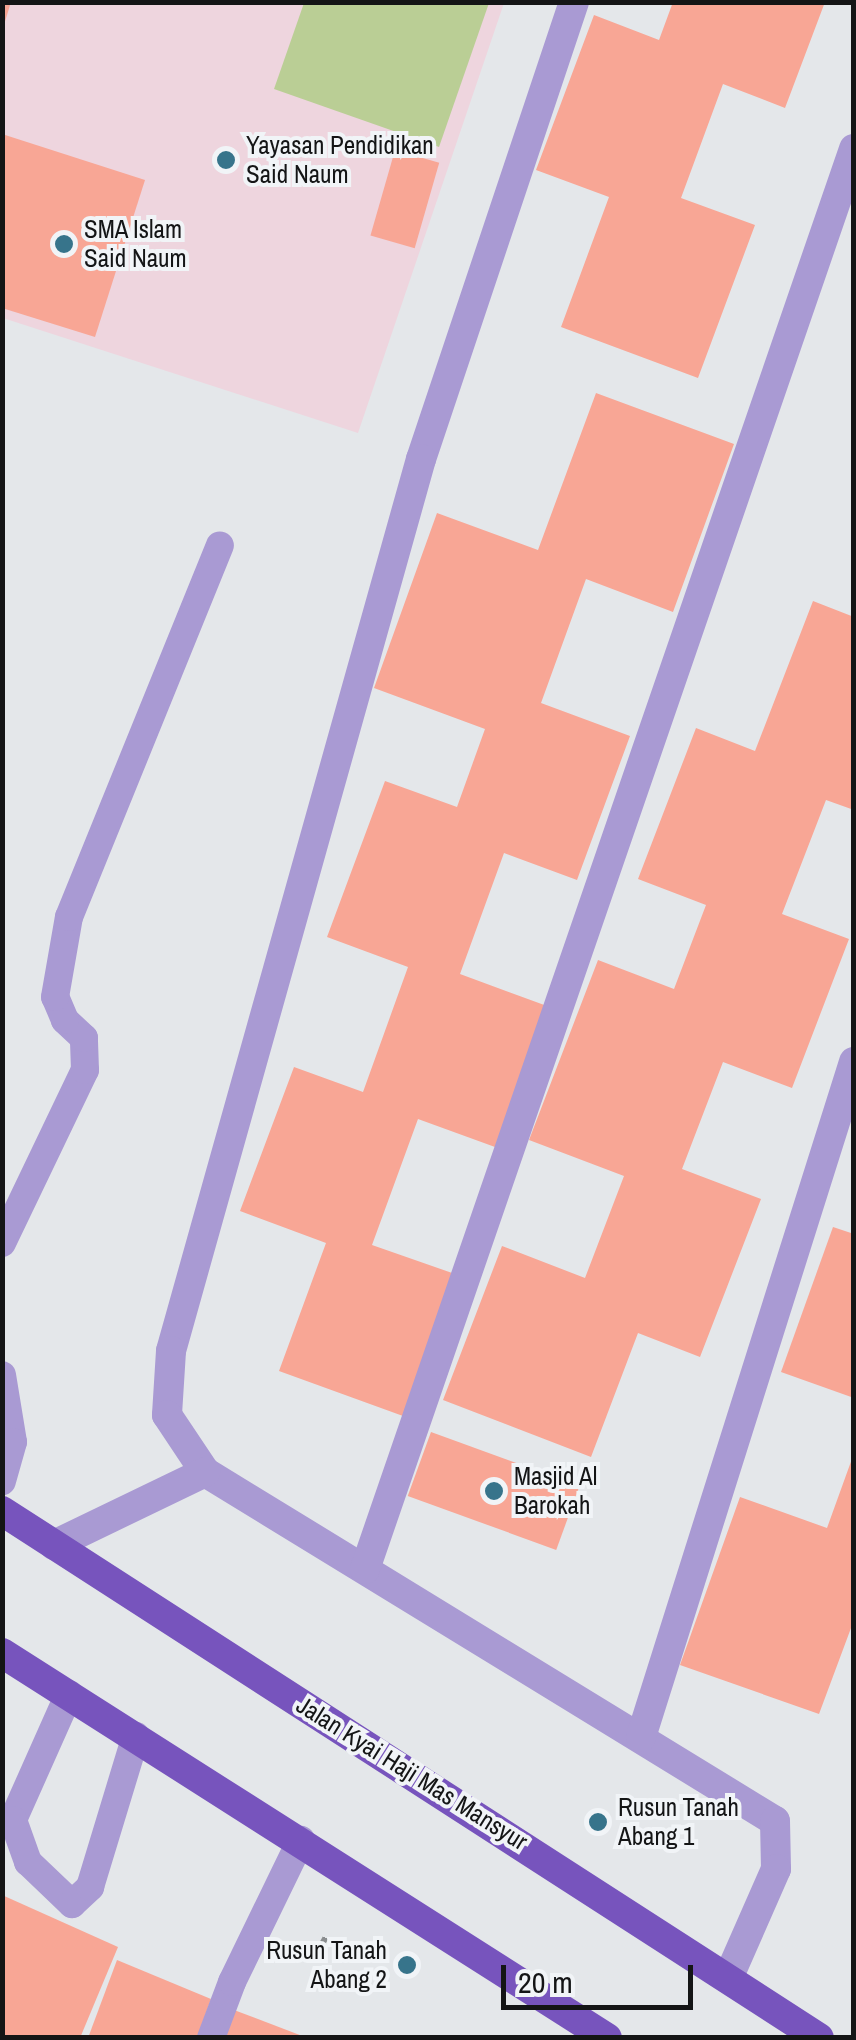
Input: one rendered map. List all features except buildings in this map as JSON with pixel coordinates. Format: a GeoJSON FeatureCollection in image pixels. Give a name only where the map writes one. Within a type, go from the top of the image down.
{"type":"FeatureCollection","features":[{"type":"Feature","properties":{"kind":"main road","name":"Jalan Kyai Haji Mas Mansyur"},"geometry":{"type":"LineString","coordinates":[[2,1511],[729,1976],[819,2038]]}},
{"type":"Feature","properties":{"kind":"main road"},"geometry":{"type":"LineString","coordinates":[[2,1653],[302,1840],[607,2038]]}},
{"type":"Feature","properties":{"kind":"street"},"geometry":{"type":"LineString","coordinates":[[574,2],[420,458],[171,1351],[167,1415],[205,1472],[775,1821],[776,1868],[729,1976]]}},
{"type":"Feature","properties":{"kind":"street"},"geometry":{"type":"LineString","coordinates":[[366,1569],[854,149]]}},
{"type":"Feature","properties":{"kind":"street"},"geometry":{"type":"LineString","coordinates":[[641,1736],[854,1062]]}},
{"type":"Feature","properties":{"kind":"street"},"geometry":{"type":"LineString","coordinates":[[54,1546],[205,1472]]}},
{"type":"Feature","properties":{"kind":"lane"},"geometry":{"type":"LineString","coordinates":[[2,1243],[85,1070],[84,1038],[65,1020],[55,997],[69,918],[220,544]]}},
{"type":"Feature","properties":{"kind":"lane"},"geometry":{"type":"LineString","coordinates":[[2,1375],[14,1442],[2,1481]]}},
{"type":"Feature","properties":{"kind":"lane"},"geometry":{"type":"LineString","coordinates":[[69,1694],[13,1820],[28,1862],[72,1904],[90,1887],[136,1736]]}},
{"type":"Feature","properties":{"kind":"lane"},"geometry":{"type":"LineString","coordinates":[[211,2038],[232,1982],[302,1840]]}},
{"type":"Feature","properties":{"kind":"shaded area","name":"Yayasan Pendidikan Said Naum"},"geometry":{"type":"Polygon","coordinates":[[[3,3],[504,3],[358,433],[3,318],[3,3]]]}},
{"type":"Feature","properties":{"kind":"green space"},"geometry":{"type":"Polygon","coordinates":[[[304,3],[489,3],[439,147],[274,89],[304,3]]]}},
{"type":"Feature","properties":{"kind":"place","name":"Yayasan Pendidikan Said Naum"},"geometry":{"type":"Point","coordinates":[226,160]}},
{"type":"Feature","properties":{"kind":"place","name":"SMA Islam Said Naum"},"geometry":{"type":"Point","coordinates":[64,244]}},
{"type":"Feature","properties":{"kind":"place","name":"Masjid Al Barokah"},"geometry":{"type":"Point","coordinates":[494,1491]}},
{"type":"Feature","properties":{"kind":"place","name":"Rusun Tanah Abang 1"},"geometry":{"type":"Point","coordinates":[598,1822]}},
{"type":"Feature","properties":{"kind":"place","name":"Rusun Tanah Abang 2"},"geometry":{"type":"Point","coordinates":[407,1965]}}]}
